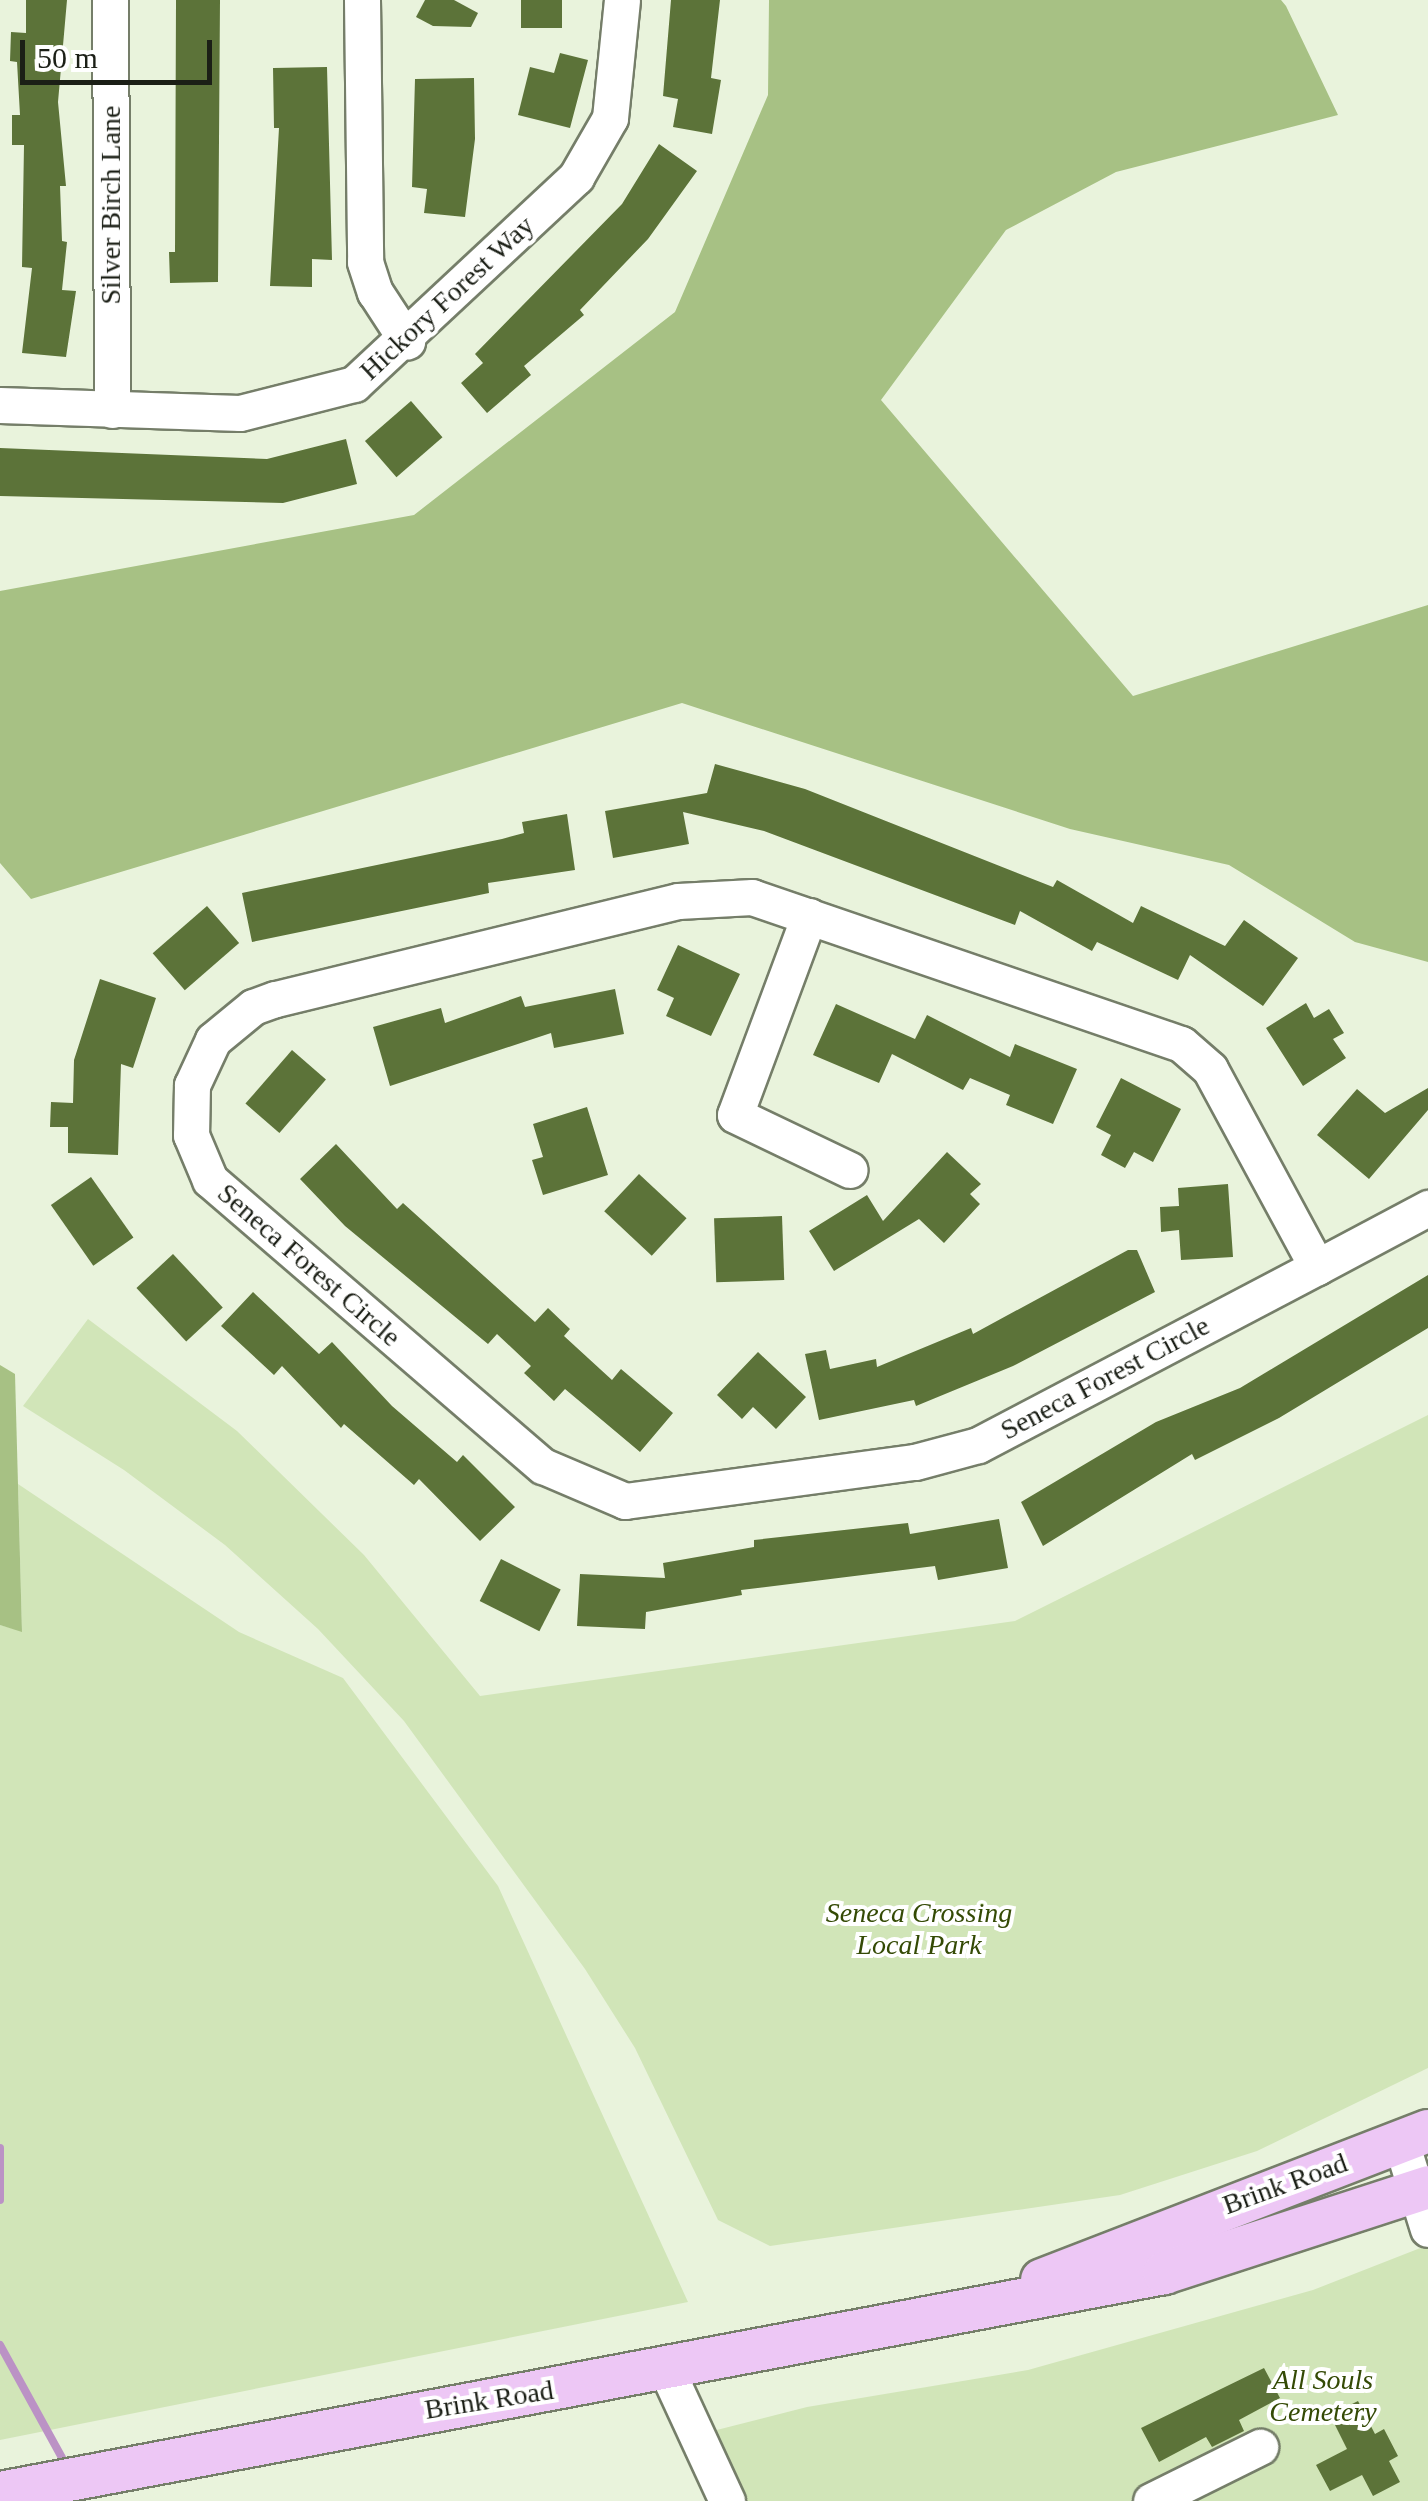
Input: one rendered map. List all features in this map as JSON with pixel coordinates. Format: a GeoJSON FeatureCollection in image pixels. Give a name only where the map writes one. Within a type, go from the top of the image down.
{"type":"FeatureCollection","features":[{"type":"Feature","properties":{"kind":"main road","name":"Brink Road"},"geometry":{"type":"LineString","coordinates":[[978,2310],[1093,2256],[1415,2136]]}},
{"type":"Feature","properties":{"kind":"main road","name":"Brink Road"},"geometry":{"type":"LineString","coordinates":[[0,2493],[454,2404],[667,2372],[978,2310],[1164,2272],[1423,2203]]}},
{"type":"Feature","properties":{"kind":"street","name":"Silver Birch Lane"},"geometry":{"type":"LineString","coordinates":[[110,0],[112,410]]}},
{"type":"Feature","properties":{"kind":"street"},"geometry":{"type":"LineString","coordinates":[[362,0],[366,262],[375,292],[407,340]]}},
{"type":"Feature","properties":{"kind":"street","name":"Hickory Forest Way"},"geometry":{"type":"LineString","coordinates":[[0,406],[240,412],[322,395],[354,384],[407,340],[576,177],[610,118],[621,57],[622,0]]}},
{"type":"Feature","properties":{"kind":"street","name":"Seneca Forest Circle"},"geometry":{"type":"LineString","coordinates":[[1318,1267],[1210,1069],[1181,1044],[752,897],[678,901],[276,999],[253,1008],[213,1040],[192,1085],[191,1135],[210,1180],[543,1466],[625,1502],[915,1462],[978,1445],[1318,1267],[1428,1208]]}},
{"type":"Feature","properties":{"kind":"street"},"geometry":{"type":"LineString","coordinates":[[809,916],[735,1114],[850,1170]]}},
{"type":"Feature","properties":{"kind":"street"},"geometry":{"type":"LineString","coordinates":[[1415,2136],[1423,2203]]}},
{"type":"Feature","properties":{"kind":"street"},"geometry":{"type":"LineString","coordinates":[[667,2372],[728,2501]]}},
{"type":"Feature","properties":{"kind":"street"},"geometry":{"type":"LineString","coordinates":[[1151,2501],[1260,2448]]}},
{"type":"Feature","properties":{"kind":"green space"},"geometry":{"type":"Polygon","coordinates":[[[769,0],[1281,0],[1286,6],[1338,115],[1116,172],[1006,230],[881,400],[1133,696],[1428,605],[1428,962],[1355,942],[1229,865],[1070,829],[682,703],[31,899],[0,863],[0,591],[414,515],[675,312],[768,95],[769,0]]]}},
{"type":"Feature","properties":{"kind":"green space","name":"Seneca Crossing Local Park"},"geometry":{"type":"Polygon","coordinates":[[[88,1319],[237,1431],[364,1555],[480,1696],[1015,1621],[1428,1415],[1428,2068],[1257,2151],[1120,2195],[770,2246],[718,2220],[635,2048],[585,1969],[404,1721],[318,1629],[225,1545],[124,1470],[23,1406],[88,1319]]]}},
{"type":"Feature","properties":{"kind":"green space"},"geometry":{"type":"Polygon","coordinates":[[[0,1365],[15,1374],[22,1632],[0,1625],[0,1365]]]}},
{"type":"Feature","properties":{"kind":"green space"},"geometry":{"type":"Polygon","coordinates":[[[18,1484],[239,1632],[343,1678],[498,1886],[688,2302],[0,2440],[0,1625],[22,1631],[18,1484]]]}},
{"type":"Feature","properties":{"kind":"green space","name":"All Souls Cemetery"},"geometry":{"type":"Polygon","coordinates":[[[1428,2245],[1428,2501],[727,2501],[697,2435],[807,2407],[1028,2370],[1313,2290],[1428,2245]]]}},
{"type":"Feature","properties":{"kind":"building"},"geometry":{"type":"Polygon","coordinates":[[[26,0],[67,0],[58,102],[66,186],[60,186],[62,241],[67,242],[62,290],[76,291],[66,357],[22,353],[32,268],[22,267],[24,145],[12,145],[12,115],[20,115],[17,62],[10,61],[11,32],[26,33],[26,0]]]}},
{"type":"Feature","properties":{"kind":"building"},"geometry":{"type":"Polygon","coordinates":[[[176,0],[220,0],[218,282],[170,283],[169,252],[175,252],[176,0]]]}},
{"type":"Feature","properties":{"kind":"building"},"geometry":{"type":"Polygon","coordinates":[[[425,0],[454,0],[478,13],[471,27],[433,26],[416,17],[425,0]]]}},
{"type":"Feature","properties":{"kind":"building"},"geometry":{"type":"Polygon","coordinates":[[[521,0],[562,0],[562,28],[521,28],[521,0]]]}},
{"type":"Feature","properties":{"kind":"building"},"geometry":{"type":"Polygon","coordinates":[[[671,0],[720,0],[711,78],[721,80],[712,134],[673,127],[678,99],[663,96],[671,0]]]}},
{"type":"Feature","properties":{"kind":"building"},"geometry":{"type":"Polygon","coordinates":[[[560,53],[588,60],[570,128],[518,115],[530,67],[554,73],[560,53]]]}},
{"type":"Feature","properties":{"kind":"building"},"geometry":{"type":"Polygon","coordinates":[[[327,67],[332,260],[312,259],[312,287],[270,286],[279,128],[274,128],[273,68],[327,67]]]}},
{"type":"Feature","properties":{"kind":"building"},"geometry":{"type":"Polygon","coordinates":[[[474,78],[475,139],[465,217],[424,213],[427,189],[412,187],[415,79],[474,78]]]}},
{"type":"Feature","properties":{"kind":"building"},"geometry":{"type":"Polygon","coordinates":[[[659,144],[697,171],[648,239],[580,310],[584,315],[524,366],[531,375],[487,413],[461,383],[483,363],[475,354],[622,204],[659,144]]]}},
{"type":"Feature","properties":{"kind":"building"},"geometry":{"type":"Polygon","coordinates":[[[411,401],[442,437],[396,477],[365,441],[411,401]]]}},
{"type":"Feature","properties":{"kind":"building"},"geometry":{"type":"Polygon","coordinates":[[[346,439],[357,484],[283,503],[0,496],[0,448],[267,459],[346,439]]]}},
{"type":"Feature","properties":{"kind":"building"},"geometry":{"type":"Polygon","coordinates":[[[715,764],[805,789],[1053,887],[1057,880],[1133,923],[1141,906],[1225,946],[1244,920],[1298,958],[1263,1006],[1190,955],[1178,980],[1097,942],[1092,951],[1020,911],[1015,925],[764,831],[683,812],[689,844],[613,858],[605,811],[707,793],[715,764]]]}},
{"type":"Feature","properties":{"kind":"building"},"geometry":{"type":"Polygon","coordinates":[[[567,814],[575,870],[488,883],[489,893],[252,942],[242,893],[502,839],[524,833],[522,822],[567,814]]]}},
{"type":"Feature","properties":{"kind":"building"},"geometry":{"type":"Polygon","coordinates":[[[207,906],[239,943],[185,990],[153,953],[207,906]]]}},
{"type":"Feature","properties":{"kind":"building"},"geometry":{"type":"Polygon","coordinates":[[[678,945],[740,974],[711,1036],[666,1016],[674,998],[657,990],[678,945]]]}},
{"type":"Feature","properties":{"kind":"building"},"geometry":{"type":"Polygon","coordinates":[[[100,979],[156,998],[133,1068],[121,1064],[118,1155],[68,1153],[68,1127],[50,1127],[51,1102],[73,1103],[74,1060],[100,979]]]}},
{"type":"Feature","properties":{"kind":"building"},"geometry":{"type":"Polygon","coordinates":[[[615,989],[624,1034],[554,1048],[551,1033],[390,1086],[373,1027],[441,1008],[445,1023],[521,996],[525,1007],[615,989]]]}},
{"type":"Feature","properties":{"kind":"building"},"geometry":{"type":"Polygon","coordinates":[[[1306,1003],[1314,1018],[1329,1009],[1344,1033],[1333,1039],[1346,1058],[1303,1086],[1266,1028],[1306,1003]]]}},
{"type":"Feature","properties":{"kind":"building"},"geometry":{"type":"Polygon","coordinates":[[[836,1004],[915,1039],[927,1015],[1010,1057],[1015,1044],[1077,1069],[1053,1124],[1006,1105],[1010,1095],[970,1078],[963,1090],[892,1054],[879,1083],[813,1055],[836,1004]]]}},
{"type":"Feature","properties":{"kind":"building"},"geometry":{"type":"Polygon","coordinates":[[[292,1050],[326,1080],[279,1133],[245,1104],[292,1050]]]}},
{"type":"Feature","properties":{"kind":"building"},"geometry":{"type":"Polygon","coordinates":[[[1121,1078],[1181,1109],[1153,1162],[1134,1152],[1125,1168],[1101,1155],[1111,1135],[1096,1127],[1121,1078]]]}},
{"type":"Feature","properties":{"kind":"building"},"geometry":{"type":"Polygon","coordinates":[[[1428,1088],[1428,1110],[1369,1179],[1317,1135],[1357,1089],[1385,1113],[1428,1088]]]}},
{"type":"Feature","properties":{"kind":"building"},"geometry":{"type":"Polygon","coordinates":[[[587,1107],[608,1175],[543,1195],[532,1160],[543,1157],[533,1124],[587,1107]]]}},
{"type":"Feature","properties":{"kind":"building"},"geometry":{"type":"Polygon","coordinates":[[[336,1144],[397,1209],[403,1203],[535,1322],[548,1308],[570,1329],[564,1336],[612,1380],[621,1369],[673,1413],[640,1452],[565,1389],[554,1401],[524,1373],[531,1366],[497,1334],[488,1344],[345,1226],[300,1179],[336,1144]]]}},
{"type":"Feature","properties":{"kind":"building"},"geometry":{"type":"Polygon","coordinates":[[[947,1152],[981,1184],[970,1194],[980,1204],[944,1243],[919,1219],[834,1271],[809,1231],[867,1195],[883,1221],[947,1152]]]}},
{"type":"Feature","properties":{"kind":"building"},"geometry":{"type":"Polygon","coordinates":[[[639,1174],[687,1218],[652,1256],[604,1211],[639,1174]]]}},
{"type":"Feature","properties":{"kind":"building"},"geometry":{"type":"Polygon","coordinates":[[[91,1177],[133,1238],[93,1266],[51,1205],[91,1177]]]}},
{"type":"Feature","properties":{"kind":"building"},"geometry":{"type":"Polygon","coordinates":[[[1228,1184],[1233,1257],[1181,1260],[1179,1230],[1161,1232],[1160,1207],[1179,1206],[1178,1188],[1228,1184]]]}},
{"type":"Feature","properties":{"kind":"building"},"geometry":{"type":"Polygon","coordinates":[[[782,1216],[784,1280],[716,1282],[714,1218],[782,1216]]]}},
{"type":"Feature","properties":{"kind":"building"},"geometry":{"type":"Polygon","coordinates":[[[1128,1250],[1137,1250],[1155,1292],[1013,1366],[916,1406],[914,1400],[819,1420],[805,1354],[826,1350],[830,1369],[876,1359],[877,1367],[971,1328],[973,1334],[1128,1250]]]}},
{"type":"Feature","properties":{"kind":"building"},"geometry":{"type":"Polygon","coordinates":[[[173,1254],[223,1307],[186,1341],[136,1288],[173,1254]]]}},
{"type":"Feature","properties":{"kind":"building"},"geometry":{"type":"Polygon","coordinates":[[[1428,1275],[1428,1328],[1279,1418],[1195,1460],[1192,1454],[1043,1546],[1021,1502],[1156,1422],[1240,1388],[1428,1275]]]}},
{"type":"Feature","properties":{"kind":"building"},"geometry":{"type":"Polygon","coordinates":[[[253,1292],[319,1354],[332,1342],[392,1406],[457,1462],[463,1455],[515,1507],[480,1541],[419,1479],[414,1485],[344,1424],[341,1428],[282,1366],[274,1375],[221,1326],[253,1292]]]}},
{"type":"Feature","properties":{"kind":"building"},"geometry":{"type":"Polygon","coordinates":[[[758,1352],[806,1397],[776,1429],[753,1407],[742,1419],[717,1395],[758,1352]]]}},
{"type":"Feature","properties":{"kind":"building"},"geometry":{"type":"Polygon","coordinates":[[[999,1519],[1008,1568],[938,1580],[935,1566],[741,1590],[742,1595],[646,1612],[645,1629],[577,1626],[580,1574],[665,1578],[663,1563],[754,1547],[754,1540],[908,1523],[910,1534],[999,1519]]]}},
{"type":"Feature","properties":{"kind":"building"},"geometry":{"type":"Polygon","coordinates":[[[501,1559],[561,1589],[539,1631],[480,1601],[501,1559]]]}},
{"type":"Feature","properties":{"kind":"building"},"geometry":{"type":"Polygon","coordinates":[[[1264,2368],[1280,2398],[1239,2420],[1244,2431],[1212,2447],[1206,2437],[1159,2462],[1141,2428],[1264,2368]]]}},
{"type":"Feature","properties":{"kind":"building"},"geometry":{"type":"Polygon","coordinates":[[[1358,2401],[1375,2434],[1384,2429],[1398,2456],[1389,2461],[1400,2482],[1373,2496],[1362,2475],[1330,2491],[1316,2465],[1347,2449],[1330,2415],[1358,2401]]]}},
{"type":"Feature","properties":{"kind":"waterway"},"geometry":{"type":"LineString","coordinates":[[0,2148],[0,2200]]}},
{"type":"Feature","properties":{"kind":"waterway"},"geometry":{"type":"LineString","coordinates":[[0,2345],[65,2463]]}}]}
